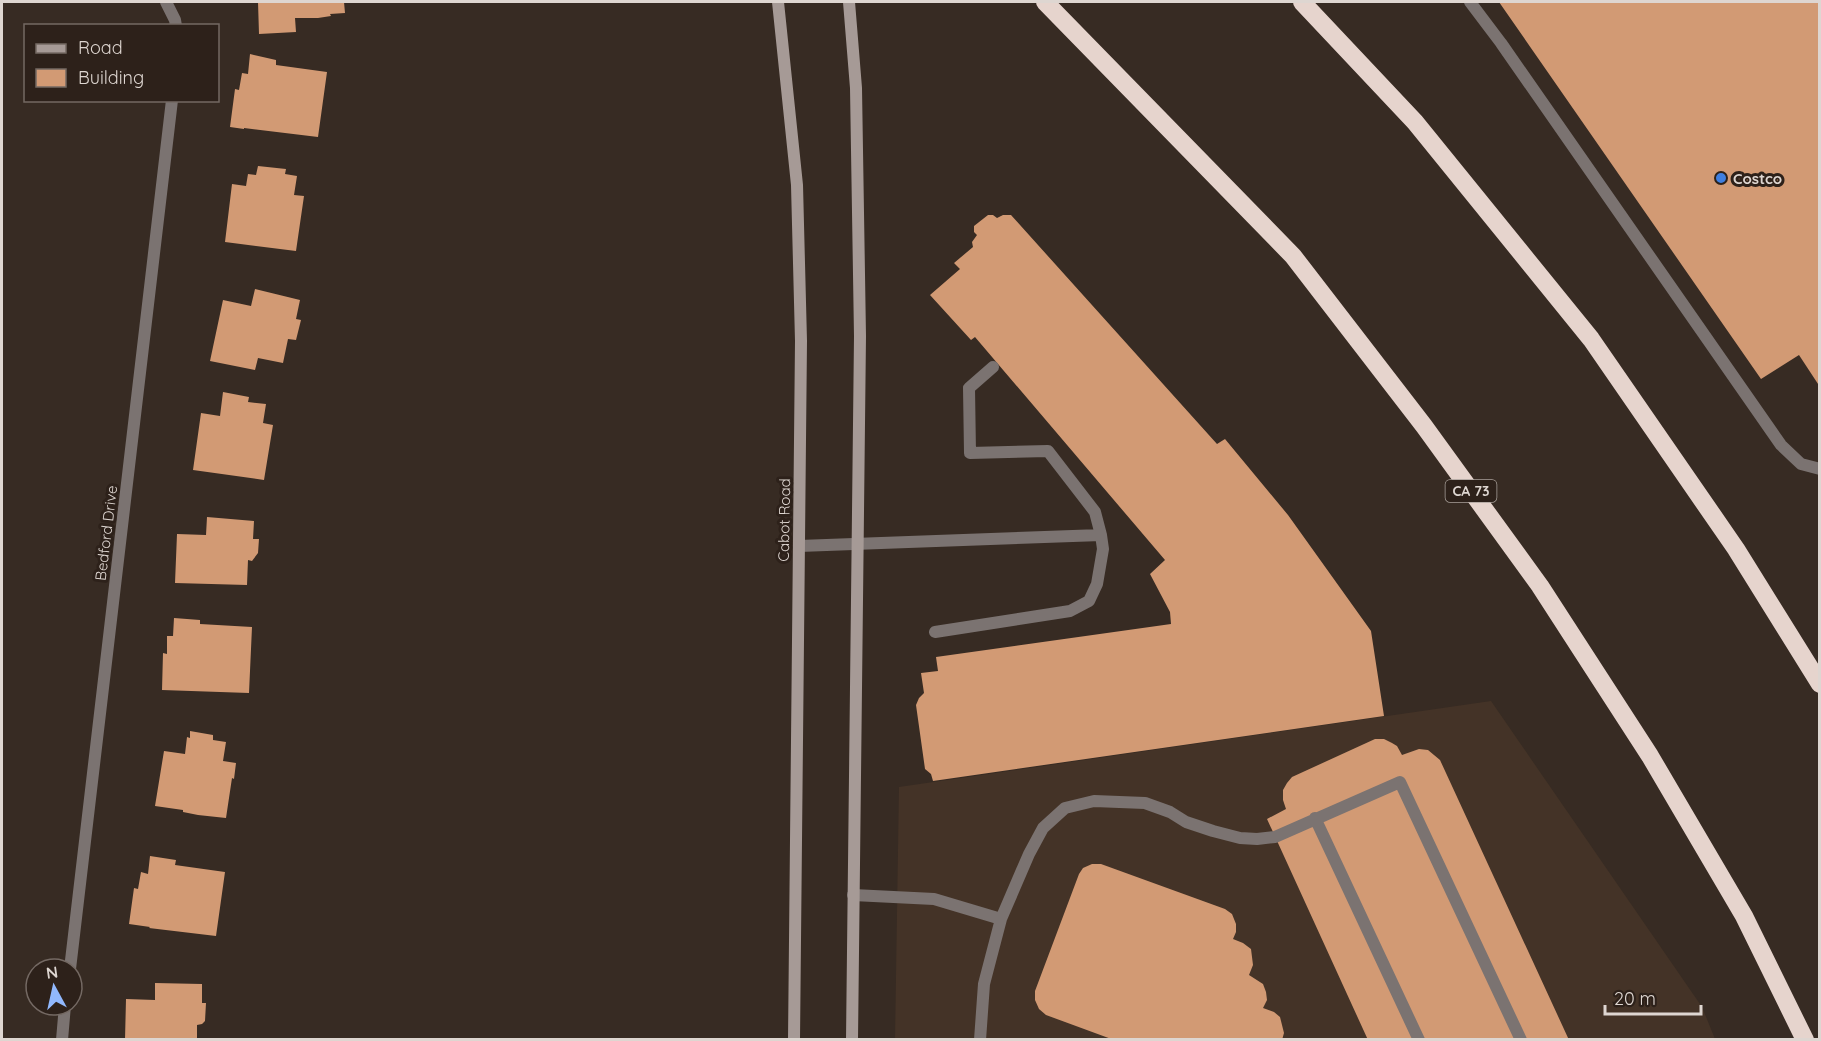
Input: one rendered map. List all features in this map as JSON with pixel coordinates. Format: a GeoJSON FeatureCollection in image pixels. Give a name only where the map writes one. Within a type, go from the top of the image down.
{"type":"FeatureCollection","features":[{"type":"Feature","properties":{"kind":"highway"},"geometry":{"type":"LineString","coordinates":[[1302,2],[1414,122],[1591,339],[1736,549],[1820,684]]}},
{"type":"Feature","properties":{"kind":"highway","name":"CA 73"},"geometry":{"type":"LineString","coordinates":[[1047,4],[1293,255],[1424,426],[1540,586],[1650,756],[1744,916],[1806,1040]]}},
{"type":"Feature","properties":{"kind":"main road","name":"Cabot Road"},"geometry":{"type":"LineString","coordinates":[[778,2],[782,22],[797,197],[801,341],[794,1040]]}},
{"type":"Feature","properties":{"kind":"main road"},"geometry":{"type":"LineString","coordinates":[[849,2],[856,88],[860,336],[852,1040]]}},
{"type":"Feature","properties":{"kind":"street"},"geometry":{"type":"LineString","coordinates":[[166,2],[176,24]]}},
{"type":"Feature","properties":{"kind":"street"},"geometry":{"type":"LineString","coordinates":[[1470,2],[1508,53],[1781,446],[1801,464],[1820,469]]}},
{"type":"Feature","properties":{"kind":"street","name":"Bedford Drive"},"geometry":{"type":"LineString","coordinates":[[71,957],[172,102]]}},
{"type":"Feature","properties":{"kind":"street"},"geometry":{"type":"LineString","coordinates":[[935,632],[1070,611],[1089,601],[1097,584],[1103,549],[1095,512],[1048,451],[970,453],[969,388],[993,367]]}},
{"type":"Feature","properties":{"kind":"street"},"geometry":{"type":"LineString","coordinates":[[799,546],[1101,535]]}},
{"type":"Feature","properties":{"kind":"street"},"geometry":{"type":"LineString","coordinates":[[980,1040],[984,984],[1001,919],[1029,854],[1043,828],[1065,808],[1094,801],[1145,803],[1170,812],[1186,822],[1213,831],[1240,838],[1257,839],[1275,837],[1400,782],[1521,1040]]}},
{"type":"Feature","properties":{"kind":"street"},"geometry":{"type":"LineString","coordinates":[[1315,818],[1419,1040]]}},
{"type":"Feature","properties":{"kind":"street"},"geometry":{"type":"LineString","coordinates":[[853,895],[934,899],[1001,919]]}},
{"type":"Feature","properties":{"kind":"street"},"geometry":{"type":"LineString","coordinates":[[62,1040],[64,1017]]}},
{"type":"Feature","properties":{"kind":"shaded area"},"geometry":{"type":"Polygon","coordinates":[[[1491,701],[1702,1007],[1715,1039],[895,1040],[899,787],[1491,701]]]}},
{"type":"Feature","properties":{"kind":"building"},"geometry":{"type":"Polygon","coordinates":[[[258,2],[344,2],[345,13],[318,18],[295,18],[296,32],[259,34],[258,2]]]}},
{"type":"Feature","properties":{"kind":"building","name":"Costco"},"geometry":{"type":"Polygon","coordinates":[[[1499,2],[1820,2],[1820,387],[1799,355],[1761,379],[1499,2]]]}},
{"type":"Feature","properties":{"kind":"building"},"geometry":{"type":"Polygon","coordinates":[[[250,54],[276,60],[276,65],[327,72],[318,137],[230,127],[235,89],[239,90],[242,73],[248,74],[250,54]]]}},
{"type":"Feature","properties":{"kind":"building"},"geometry":{"type":"Polygon","coordinates":[[[258,166],[286,169],[285,174],[297,176],[294,195],[304,196],[296,251],[225,242],[232,184],[246,186],[248,174],[256,175],[258,166]]]}},
{"type":"Feature","properties":{"kind":"building"},"geometry":{"type":"Polygon","coordinates":[[[988,215],[997,218],[1011,215],[1217,444],[1225,439],[1288,515],[1371,631],[1384,716],[933,781],[931,774],[925,769],[916,705],[924,693],[921,673],[938,671],[936,657],[1171,624],[1170,612],[1150,574],[1165,560],[975,337],[971,340],[930,295],[960,269],[954,263],[973,247],[972,242],[977,235],[974,232],[974,226],[988,215]]]}},
{"type":"Feature","properties":{"kind":"building"},"geometry":{"type":"Polygon","coordinates":[[[255,289],[300,300],[296,319],[301,320],[296,340],[288,339],[283,363],[258,358],[255,370],[210,361],[223,300],[251,306],[255,289]]]}},
{"type":"Feature","properties":{"kind":"building"},"geometry":{"type":"Polygon","coordinates":[[[223,392],[249,397],[248,402],[266,404],[263,423],[273,425],[264,480],[193,470],[201,413],[220,416],[223,392]]]}},
{"type":"Feature","properties":{"kind":"building"},"geometry":{"type":"Polygon","coordinates":[[[207,517],[254,521],[253,539],[259,539],[258,553],[252,561],[248,560],[247,585],[175,583],[177,534],[206,535],[207,517]]]}},
{"type":"Feature","properties":{"kind":"building"},"geometry":{"type":"Polygon","coordinates":[[[174,618],[200,620],[200,624],[252,627],[249,693],[162,690],[163,653],[167,654],[167,636],[173,636],[174,618]]]}},
{"type":"Feature","properties":{"kind":"building"},"geometry":{"type":"Polygon","coordinates":[[[190,731],[213,735],[213,740],[226,742],[223,761],[236,763],[226,818],[155,806],[164,751],[185,754],[190,731]]]}},
{"type":"Feature","properties":{"kind":"building"},"geometry":{"type":"Polygon","coordinates":[[[1375,739],[1384,739],[1392,743],[1397,746],[1402,755],[1419,749],[1428,750],[1440,760],[1569,1040],[1368,1040],[1267,819],[1286,809],[1283,790],[1292,777],[1375,739]]]}},
{"type":"Feature","properties":{"kind":"building"},"geometry":{"type":"Polygon","coordinates":[[[150,856],[176,860],[175,865],[225,872],[216,936],[129,924],[134,888],[138,889],[141,872],[148,874],[150,856]]]}},
{"type":"Feature","properties":{"kind":"building"},"geometry":{"type":"Polygon","coordinates":[[[1092,864],[1101,864],[1225,909],[1232,914],[1236,924],[1233,939],[1251,949],[1253,965],[1249,975],[1263,984],[1267,1000],[1263,1008],[1280,1017],[1284,1033],[1282,1040],[1114,1040],[1046,1015],[1039,1009],[1035,1000],[1035,991],[1079,874],[1083,868],[1092,864]]]}},
{"type":"Feature","properties":{"kind":"building"},"geometry":{"type":"Polygon","coordinates":[[[155,983],[202,984],[202,1003],[206,1003],[205,1021],[197,1025],[197,1040],[125,1040],[126,999],[155,1000],[155,983]]]}},
{"type":"Feature","properties":{"kind":"place","name":"Costco"},"geometry":{"type":"Point","coordinates":[1721,178]}}]}
